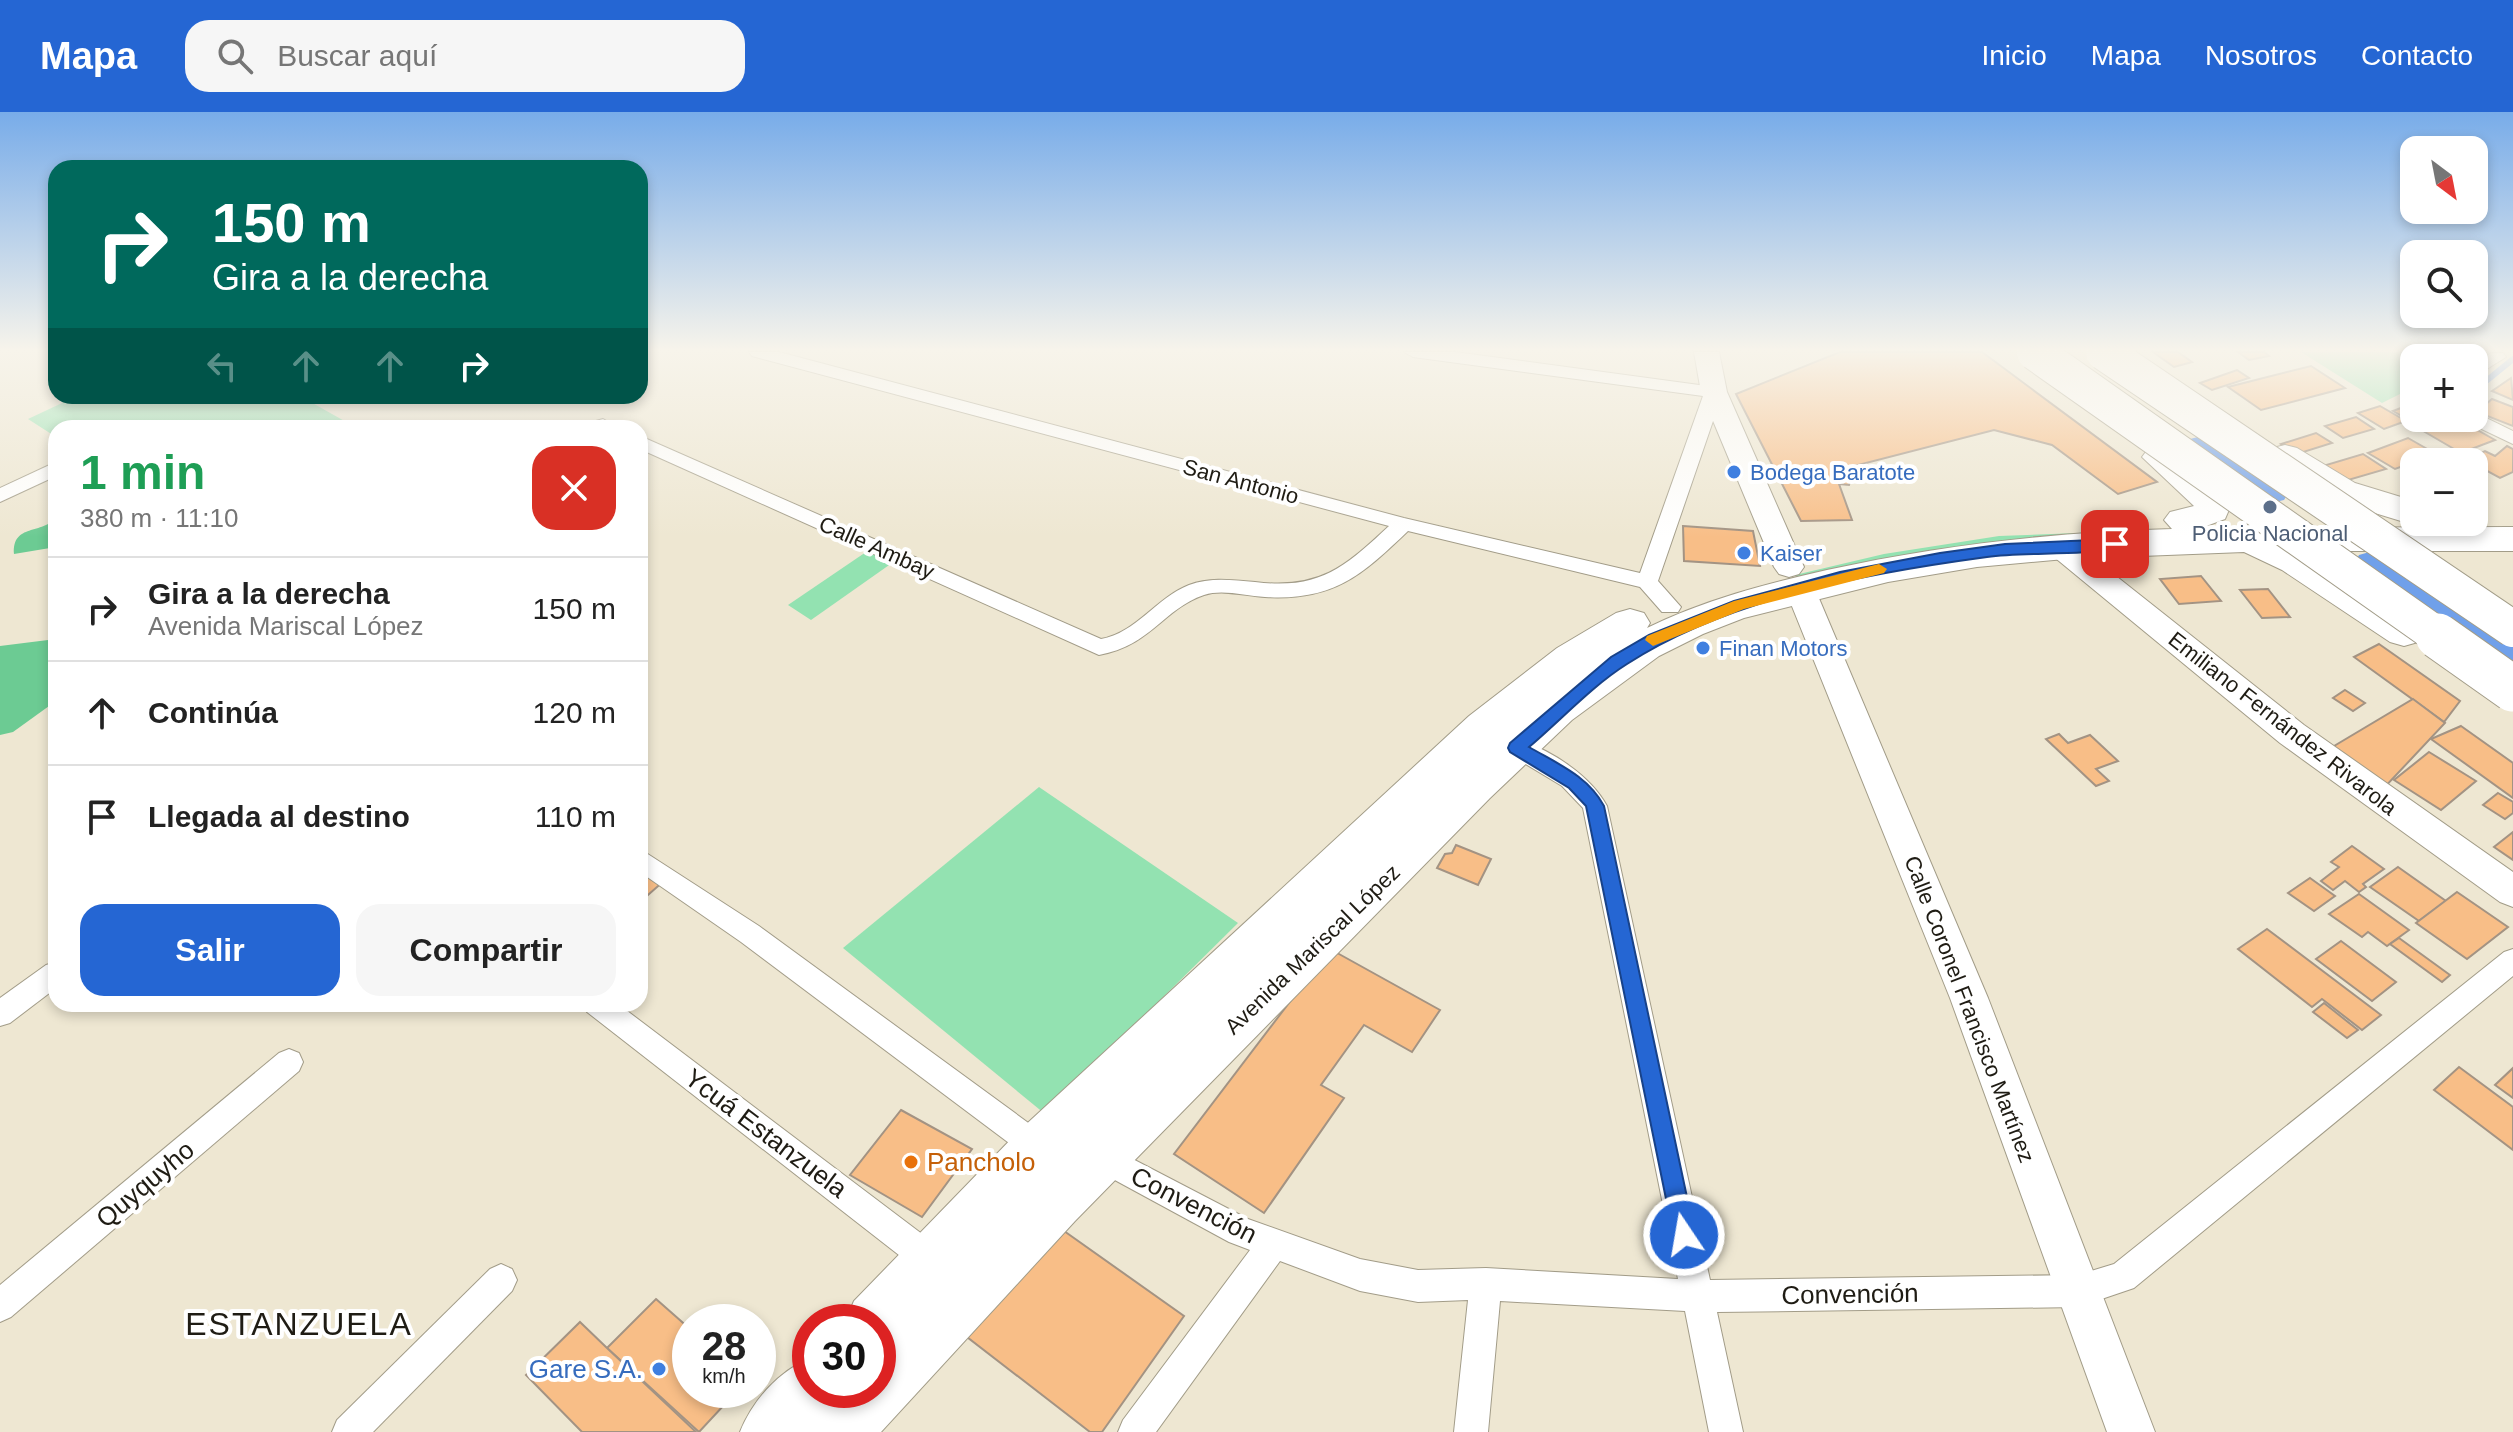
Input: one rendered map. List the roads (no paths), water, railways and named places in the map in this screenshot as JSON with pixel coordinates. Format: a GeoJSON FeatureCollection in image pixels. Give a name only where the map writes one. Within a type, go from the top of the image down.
{"type":"FeatureCollection","features":[{"type":"Feature","properties":{"kind":"highway"},"geometry":{"type":"LineString","coordinates":[[2100,414],[2211,499],[2212,511],[2205,516],[2183,520]]}},
{"type":"Feature","properties":{"kind":"highway"},"geometry":{"type":"LineString","coordinates":[[2122,414],[2513,689]]}},
{"type":"Feature","properties":{"kind":"highway"},"geometry":{"type":"LineString","coordinates":[[2195,414],[2513,629]]}},
{"type":"Feature","properties":{"kind":"highway"},"geometry":{"type":"LineString","coordinates":[[2223,414],[2342,491],[2400,510]]}},
{"type":"Feature","properties":{"kind":"highway"},"geometry":{"type":"LineString","coordinates":[[1795,578],[1862,547],[2003,526],[2400,515]]}},
{"type":"Feature","properties":{"kind":"highway"},"geometry":{"type":"LineString","coordinates":[[2488,525],[2513,519]]}},
{"type":"Feature","properties":{"kind":"highway"},"geometry":{"type":"LineString","coordinates":[[2488,533],[2513,539]]}},
{"type":"Feature","properties":{"kind":"highway"},"geometry":{"type":"LineString","coordinates":[[1795,578],[2058,545],[2326,540],[2400,534]]}},
{"type":"Feature","properties":{"kind":"highway"},"geometry":{"type":"LineString","coordinates":[[2460,536],[2444,546],[2441,555],[2455,571],[2513,610]]}},
{"type":"Feature","properties":{"kind":"highway"},"geometry":{"type":"LineString","coordinates":[[2228,540],[2257,543],[2295,561],[2513,707]]}},
{"type":"Feature","properties":{"kind":"highway","name":"Avenida Mariscal López"},"geometry":{"type":"LineString","coordinates":[[893,1304],[1039,1148],[1484,727],[1571,658],[1626,625],[1658,594],[1795,578]]}},
{"type":"Feature","properties":{"kind":"highway","name":"Avenida Mariscal López"},"geometry":{"type":"LineString","coordinates":[[896,1368],[994,1262],[1100,1156],[1517,748],[1617,661],[1655,639],[1795,578]]}},
{"type":"Feature","properties":{"kind":"highway"},"geometry":{"type":"LineString","coordinates":[[771,1432],[793,1408]]}},
{"type":"Feature","properties":{"kind":"highway","name":"Avenida Mariscal López"},"geometry":{"type":"LineString","coordinates":[[840,1432],[861,1408]]}},
{"type":"Feature","properties":{"kind":"street","name":"San Antonio"},"geometry":{"type":"LineString","coordinates":[[989,414],[1658,594]]}},
{"type":"Feature","properties":{"kind":"street"},"geometry":{"type":"LineString","coordinates":[[1658,594],[1708,414]]}},
{"type":"Feature","properties":{"kind":"street","name":"Calle Coronel Francisco Martínez"},"geometry":{"type":"LineString","coordinates":[[1723,414],[1969,998],[2131,1432]]}},
{"type":"Feature","properties":{"kind":"street"},"geometry":{"type":"LineString","coordinates":[[2488,425],[2513,438]]}},
{"type":"Feature","properties":{"kind":"street","name":"Calle Ambay"},"geometry":{"type":"LineString","coordinates":[[648,446],[1099,647],[1115,646],[1200,589],[1227,586],[1295,592],[1325,588],[1352,571],[1404,524]]}},
{"type":"Feature","properties":{"kind":"street"},"geometry":{"type":"LineString","coordinates":[[0,496],[48,472]]}},
{"type":"Feature","properties":{"kind":"street","name":"Emiliano Fernández Rivarola"},"geometry":{"type":"LineString","coordinates":[[2058,545],[2292,734],[2513,892]]}},
{"type":"Feature","properties":{"kind":"street"},"geometry":{"type":"LineString","coordinates":[[1517,748],[1576,783],[1595,806],[1726,1432]]}},
{"type":"Feature","properties":{"kind":"street"},"geometry":{"type":"LineString","coordinates":[[648,864],[750,934],[1039,1148]]}},
{"type":"Feature","properties":{"kind":"street","name":"Convención"},"geometry":{"type":"LineString","coordinates":[[1100,1156],[1240,1231],[1360,1275],[1418,1286],[1486,1284],[1696,1296],[2078,1291],[2123,1277],[2513,960]]}},
{"type":"Feature","properties":{"kind":"street"},"geometry":{"type":"LineString","coordinates":[[0,1014],[48,979]]}},
{"type":"Feature","properties":{"kind":"street","name":"Ycuá Estanzuela"},"geometry":{"type":"LineString","coordinates":[[607,1012],[915,1248],[937,1259]]}},
{"type":"Feature","properties":{"kind":"street","name":"Quyquyho"},"geometry":{"type":"LineString","coordinates":[[0,1306],[289,1062]]}},
{"type":"Feature","properties":{"kind":"street"},"geometry":{"type":"LineString","coordinates":[[1135,1432],[1273,1244]]}},
{"type":"Feature","properties":{"kind":"street"},"geometry":{"type":"LineString","coordinates":[[349,1432],[501,1280]]}},
{"type":"Feature","properties":{"kind":"street"},"geometry":{"type":"LineString","coordinates":[[1471,1432],[1486,1284]]}},
{"type":"Feature","properties":{"kind":"waterway"},"geometry":{"type":"LineString","coordinates":[[2202,446],[2271,492]]}},
{"type":"Feature","properties":{"kind":"waterway"},"geometry":{"type":"LineString","coordinates":[[2373,564],[2513,659]]}},
{"type":"Feature","properties":{"kind":"place","name":"Bodega Baratote"},"geometry":{"type":"Point","coordinates":[1734,472]}},
{"type":"Feature","properties":{"kind":"place","name":"Policia Nacional"},"geometry":{"type":"Point","coordinates":[2270,507]}},
{"type":"Feature","properties":{"kind":"place","name":"Kaiser"},"geometry":{"type":"Point","coordinates":[1744,553]}},
{"type":"Feature","properties":{"kind":"place","name":"Finan Motors"},"geometry":{"type":"Point","coordinates":[1703,648]}},
{"type":"Feature","properties":{"kind":"place","name":"Pancholo"},"geometry":{"type":"Point","coordinates":[911,1162]}},
{"type":"Feature","properties":{"kind":"place","name":"Gare S.A."},"geometry":{"type":"Point","coordinates":[659,1369]}},
{"type":"Feature","properties":{"kind":"district","name":"ESTANZUELA"},"geometry":{"type":"Point","coordinates":[299,1324]}}]}
